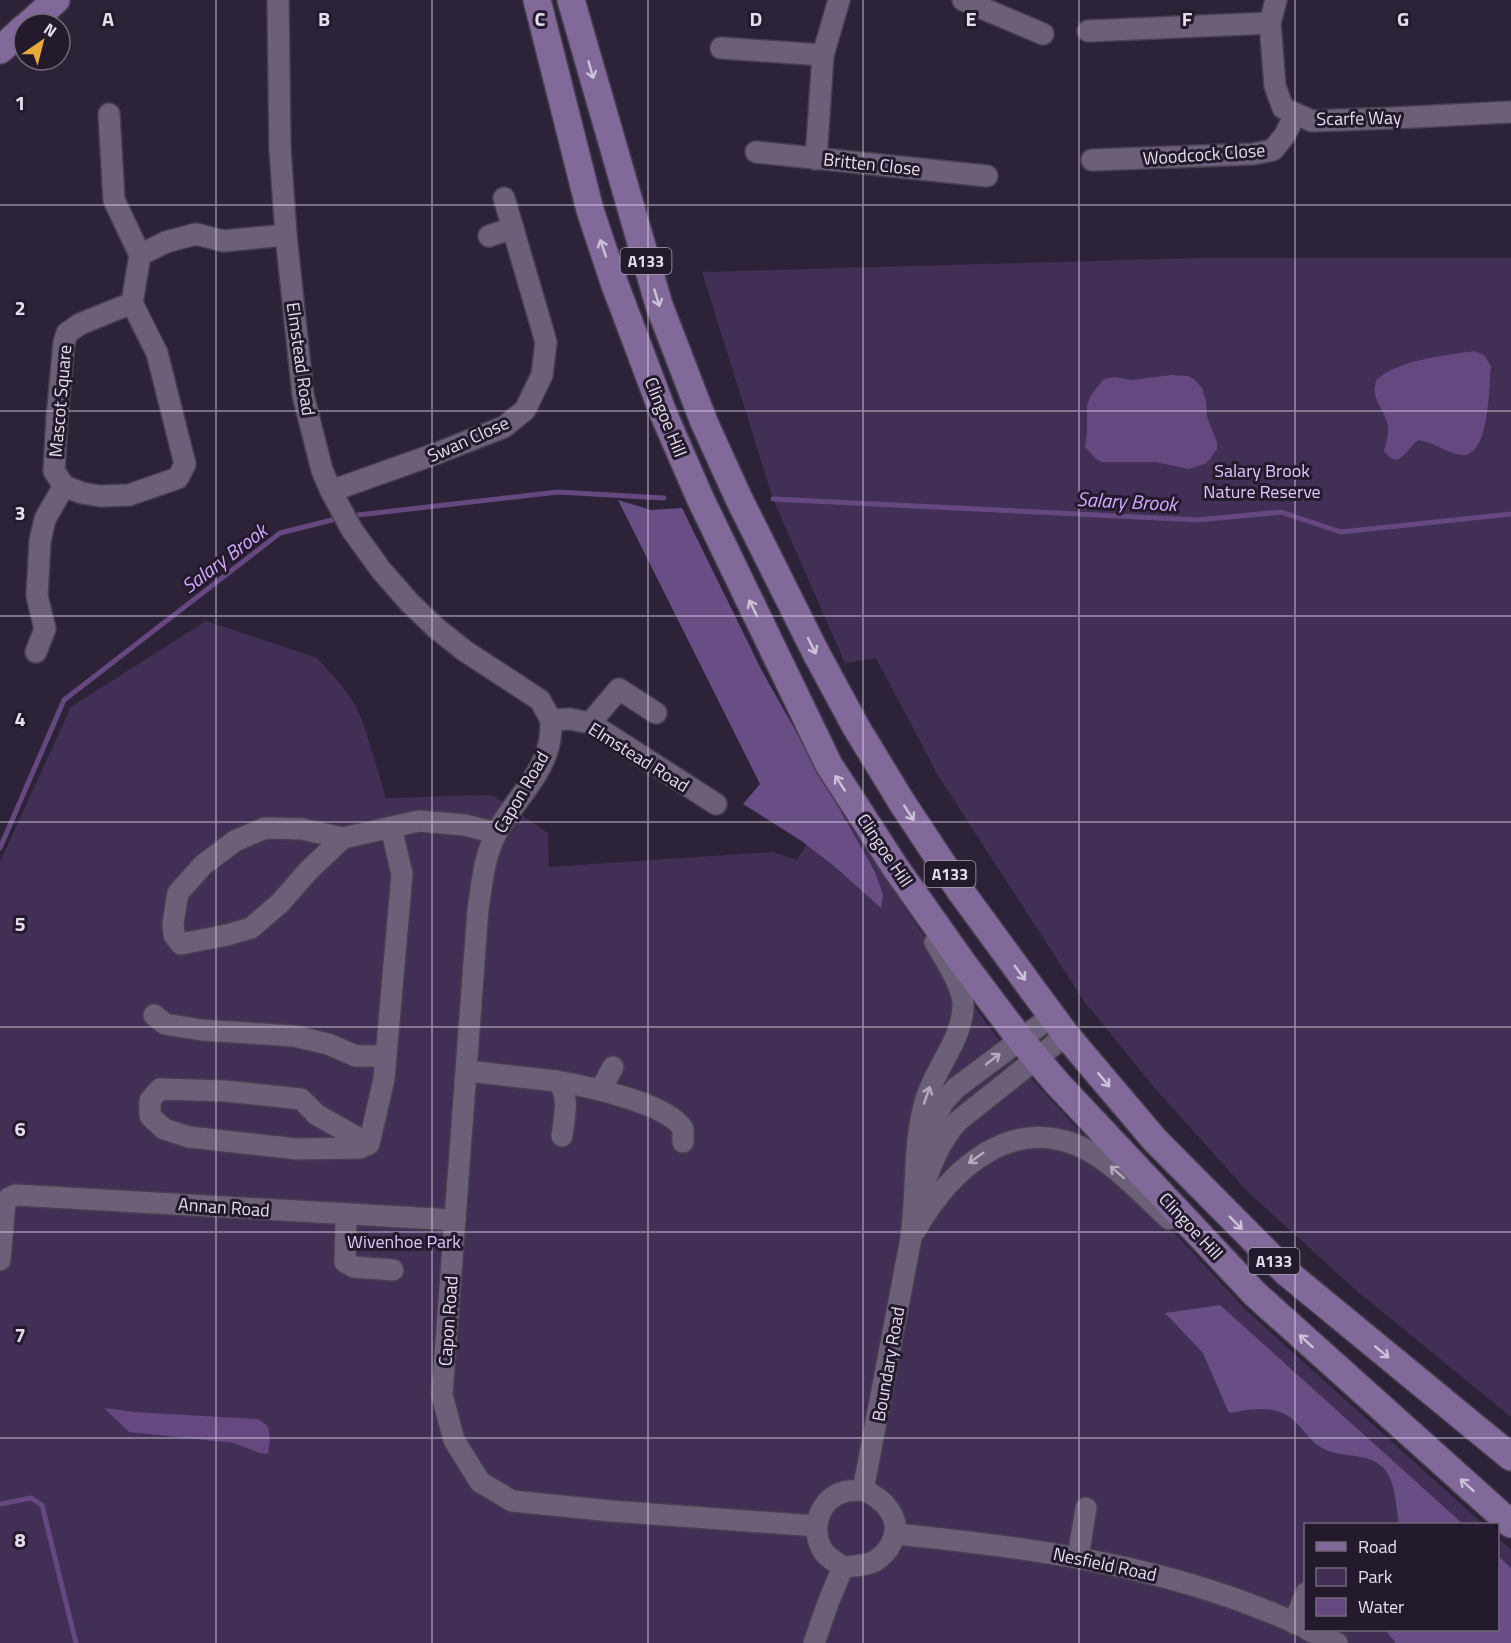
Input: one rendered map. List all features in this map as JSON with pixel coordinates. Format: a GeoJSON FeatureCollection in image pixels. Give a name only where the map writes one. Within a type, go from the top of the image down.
{"type":"FeatureCollection","features":[{"type":"Feature","properties":{"kind":"main road"},"geometry":{"type":"LineString","coordinates":[[42,12],[56,0]]}},
{"type":"Feature","properties":{"kind":"main road","name":"Clingoe Hill"},"geometry":{"type":"LineString","coordinates":[[537,0],[590,210],[615,285],[664,415],[700,498],[829,765],[895,867],[1028,1049],[1255,1294],[1511,1524]]}},
{"type":"Feature","properties":{"kind":"main road","name":"Clingoe Hill"},"geometry":{"type":"LineString","coordinates":[[571,0],[659,305],[704,422],[735,491],[816,653],[856,727],[959,889],[1059,1025],[1154,1139],[1286,1272],[1511,1457]]}},
{"type":"Feature","properties":{"kind":"main road"},"geometry":{"type":"LineString","coordinates":[[0,50],[12,39]]}},
{"type":"Feature","properties":{"kind":"street","name":"Elmstead Road"},"geometry":{"type":"LineString","coordinates":[[278,0],[280,149],[286,235],[303,394],[322,470],[335,499],[352,530],[381,570],[436,628],[465,651],[540,700],[551,720],[570,719],[590,723],[716,804]]}},
{"type":"Feature","properties":{"kind":"street"},"geometry":{"type":"LineString","coordinates":[[816,159],[823,55],[839,0]]}},
{"type":"Feature","properties":{"kind":"street"},"geometry":{"type":"LineString","coordinates":[[963,0],[1043,34]]}},
{"type":"Feature","properties":{"kind":"street","name":"Scarfe Way"},"geometry":{"type":"LineString","coordinates":[[1276,0],[1270,22],[1275,86],[1283,108],[1295,114],[1312,121],[1511,112]]}},
{"type":"Feature","properties":{"kind":"street"},"geometry":{"type":"LineString","coordinates":[[1088,31],[1270,22]]}},
{"type":"Feature","properties":{"kind":"street"},"geometry":{"type":"LineString","coordinates":[[721,48],[823,55]]}},
{"type":"Feature","properties":{"kind":"street"},"geometry":{"type":"LineString","coordinates":[[36,652],[53,628],[37,596],[40,541],[45,519],[64,486],[82,493],[100,496],[129,495],[178,478],[185,464],[157,353],[132,303],[140,255],[114,200],[109,114]]}},
{"type":"Feature","properties":{"kind":"street","name":"Woodcock Close"},"geometry":{"type":"LineString","coordinates":[[1092,160],[1253,154],[1272,150],[1285,135],[1295,114]]}},
{"type":"Feature","properties":{"kind":"street","name":"Britten Close"},"geometry":{"type":"LineString","coordinates":[[756,152],[987,176]]}},
{"type":"Feature","properties":{"kind":"street","name":"Swan Close"},"geometry":{"type":"LineString","coordinates":[[335,499],[435,454],[504,427],[525,410],[542,375],[546,342],[504,198]]}},
{"type":"Feature","properties":{"kind":"street"},"geometry":{"type":"LineString","coordinates":[[489,236],[513,228]]}},
{"type":"Feature","properties":{"kind":"street"},"geometry":{"type":"LineString","coordinates":[[140,255],[166,242],[196,234],[223,241],[286,235]]}},
{"type":"Feature","properties":{"kind":"street","name":"Mascot Square"},"geometry":{"type":"LineString","coordinates":[[64,486],[54,471],[60,378],[67,333],[80,324],[105,316],[132,303]]}},
{"type":"Feature","properties":{"kind":"street"},"geometry":{"type":"LineString","coordinates":[[590,723],[619,689],[656,712]]}},
{"type":"Feature","properties":{"kind":"street","name":"Capon Road"},"geometry":{"type":"LineString","coordinates":[[551,720],[549,743],[543,760],[529,786],[496,833],[485,865],[478,909],[442,1395],[454,1440],[480,1482],[512,1501],[630,1522],[816,1526]]}},
{"type":"Feature","properties":{"kind":"street"},"geometry":{"type":"LineString","coordinates":[[343,838],[309,870],[280,903],[251,928],[181,944],[174,935],[172,922],[178,893],[203,865],[234,841],[265,828],[302,829],[343,838],[419,821],[465,825],[496,833]]}},
{"type":"Feature","properties":{"kind":"street"},"geometry":{"type":"LineString","coordinates":[[369,1144],[384,1079],[402,874],[391,827]]}},
{"type":"Feature","properties":{"kind":"street","name":"Boundary Road"},"geometry":{"type":"LineString","coordinates":[[863,1491],[911,1238],[915,1207],[914,1173],[924,1106],[933,1078],[957,1034],[964,1002],[960,989],[895,867]]}},
{"type":"Feature","properties":{"kind":"street"},"geometry":{"type":"LineString","coordinates":[[153,1016],[165,1024],[201,1030],[294,1036],[328,1044],[356,1056],[386,1056]]}},
{"type":"Feature","properties":{"kind":"street","name":"Boundary Road"},"geometry":{"type":"LineString","coordinates":[[915,1207],[937,1150],[949,1132],[1028,1049],[1059,1025]]}},
{"type":"Feature","properties":{"kind":"street","name":"Boundary Road"},"geometry":{"type":"LineString","coordinates":[[914,1173],[943,1102],[956,1088],[1028,1049]]}},
{"type":"Feature","properties":{"kind":"street"},"geometry":{"type":"LineString","coordinates":[[601,1089],[613,1067]]}},
{"type":"Feature","properties":{"kind":"street"},"geometry":{"type":"LineString","coordinates":[[467,1071],[556,1081],[601,1089],[673,1118],[683,1129],[683,1142]]}},
{"type":"Feature","properties":{"kind":"street"},"geometry":{"type":"LineString","coordinates":[[556,1081],[563,1086],[565,1095],[562,1136]]}},
{"type":"Feature","properties":{"kind":"street"},"geometry":{"type":"LineString","coordinates":[[160,1089],[225,1091],[301,1099],[317,1115],[369,1144],[360,1148],[297,1149],[189,1137],[164,1129],[150,1116],[150,1100],[160,1089]]}},
{"type":"Feature","properties":{"kind":"street","name":"Boundary Road"},"geometry":{"type":"LineString","coordinates":[[911,1238],[938,1194],[979,1156],[1006,1143],[1030,1138],[1060,1140],[1088,1151],[1105,1162],[1255,1294]]}},
{"type":"Feature","properties":{"kind":"street","name":"Annan Road"},"geometry":{"type":"LineString","coordinates":[[0,1260],[4,1211],[9,1198],[23,1194],[455,1220]]}},
{"type":"Feature","properties":{"kind":"street"},"geometry":{"type":"LineString","coordinates":[[346,1224],[345,1262],[354,1267],[393,1270]]}},
{"type":"Feature","properties":{"kind":"street"},"geometry":{"type":"LineString","coordinates":[[863,1491],[878,1497],[887,1506],[894,1518],[896,1534],[888,1548],[876,1560],[860,1566],[843,1567],[822,1550],[816,1526],[819,1514],[827,1502],[843,1492],[863,1491]]}},
{"type":"Feature","properties":{"kind":"street"},"geometry":{"type":"LineString","coordinates":[[1078,1557],[1086,1508]]}},
{"type":"Feature","properties":{"kind":"street","name":"Nesfield Road"},"geometry":{"type":"LineString","coordinates":[[896,1534],[1078,1557],[1122,1565],[1207,1589],[1303,1627]]}},
{"type":"Feature","properties":{"kind":"street"},"geometry":{"type":"LineString","coordinates":[[814,1643],[843,1567]]}},
{"type":"Feature","properties":{"kind":"street"},"geometry":{"type":"LineString","coordinates":[[1303,1627],[1304,1610]]}},
{"type":"Feature","properties":{"kind":"street","name":"Nesfield Road"},"geometry":{"type":"LineString","coordinates":[[1312,1631],[1337,1643]]}},
{"type":"Feature","properties":{"kind":"green space","name":"Salary Brook Nature Reserve"},"geometry":{"type":"Polygon","coordinates":[[[1198,258],[1511,258],[1511,1417],[1357,1291],[1248,1192],[1153,1086],[1084,1001],[939,777],[876,658],[845,663],[773,499],[702,272],[1198,258]]]}},
{"type":"Feature","properties":{"kind":"green space","name":"Wivenhoe Park"},"geometry":{"type":"Polygon","coordinates":[[[206,621],[317,658],[342,686],[355,705],[363,722],[386,798],[492,795],[548,833],[549,867],[773,852],[797,860],[832,803],[868,847],[942,964],[1000,1041],[1037,1085],[1246,1310],[1482,1523],[1304,1523],[1304,1631],[1499,1631],[1499,1539],[1511,1550],[1511,1643],[0,1643],[0,862],[71,707],[206,621]]]}},
{"type":"Feature","properties":{"kind":"shaded area"},"geometry":{"type":"Polygon","coordinates":[[[618,500],[651,510],[682,508],[762,671],[875,872],[883,895],[881,908],[833,865],[800,840],[743,804],[760,784],[618,500]]]}},
{"type":"Feature","properties":{"kind":"shaded area"},"geometry":{"type":"Polygon","coordinates":[[[1220,1305],[1462,1523],[1399,1523],[1392,1483],[1380,1465],[1366,1458],[1326,1450],[1313,1441],[1287,1415],[1280,1412],[1261,1409],[1229,1413],[1203,1353],[1165,1313],[1220,1305]]]}},
{"type":"Feature","properties":{"kind":"shaded area"},"geometry":{"type":"Polygon","coordinates":[[[1499,1557],[1511,1568],[1511,1643],[1396,1643],[1386,1631],[1499,1631],[1499,1557]]]}},
{"type":"Feature","properties":{"kind":"water"},"geometry":{"type":"Polygon","coordinates":[[[1474,351],[1484,355],[1491,366],[1486,419],[1478,445],[1471,453],[1461,455],[1418,440],[1402,457],[1394,459],[1389,457],[1384,451],[1388,426],[1376,398],[1377,379],[1387,372],[1410,363],[1474,351]]]}},
{"type":"Feature","properties":{"kind":"water"},"geometry":{"type":"Polygon","coordinates":[[[1171,375],[1188,376],[1202,388],[1207,417],[1217,442],[1217,449],[1210,459],[1205,464],[1189,469],[1155,462],[1102,462],[1096,459],[1085,447],[1087,405],[1091,395],[1104,379],[1115,377],[1131,380],[1171,375]]]}},
{"type":"Feature","properties":{"kind":"water"},"geometry":{"type":"Polygon","coordinates":[[[104,1408],[258,1419],[268,1426],[270,1441],[268,1454],[234,1443],[129,1432],[104,1408]]]}},
{"type":"Feature","properties":{"kind":"waterway","name":"Salary Brook"},"geometry":{"type":"LineString","coordinates":[[349,516],[558,492],[664,498]]}},
{"type":"Feature","properties":{"kind":"waterway","name":"Salary Brook"},"geometry":{"type":"LineString","coordinates":[[773,499],[1198,520],[1281,512],[1341,532],[1511,514]]}},
{"type":"Feature","properties":{"kind":"waterway","name":"Salary Brook"},"geometry":{"type":"LineString","coordinates":[[0,848],[64,700],[280,533],[340,518]]}},
{"type":"Feature","properties":{"kind":"waterway"},"geometry":{"type":"LineString","coordinates":[[0,1504],[31,1498],[42,1505],[76,1643]]}}]}
